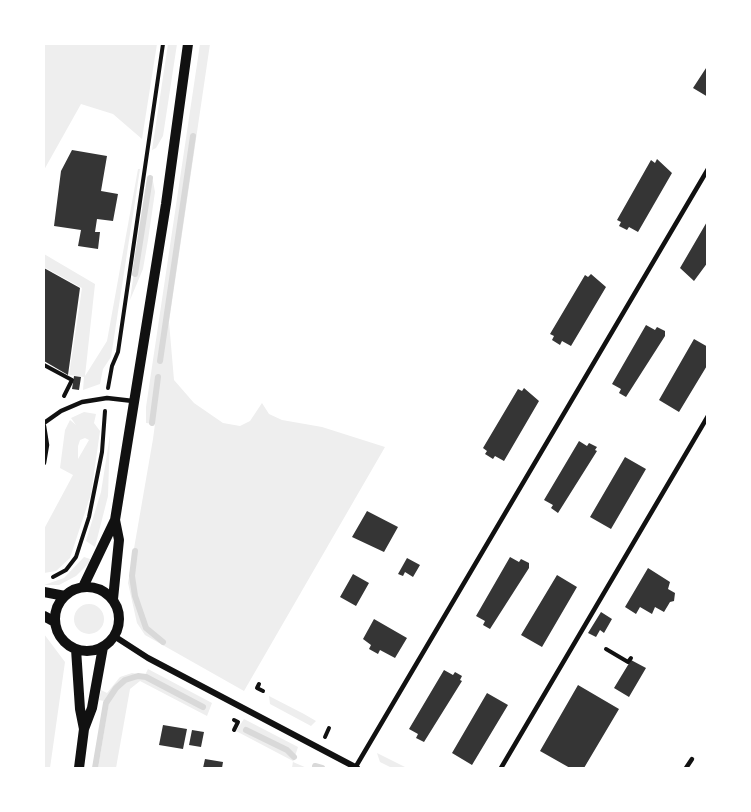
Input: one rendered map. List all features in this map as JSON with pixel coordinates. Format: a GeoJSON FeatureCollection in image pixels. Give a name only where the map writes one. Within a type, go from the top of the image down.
{"type":"FeatureCollection","features":[{"type":"Feature","properties":{"kind":"street"},"geometry":{"type":"LineString","coordinates":[[82,587],[115,520],[188,44]]}},
{"type":"Feature","properties":{"kind":"street"},"geometry":{"type":"LineString","coordinates":[[113,599],[99,589],[82,587],[65,596],[56,613],[56,622],[61,636],[76,648],[91,651],[103,646],[114,636],[119,617],[113,599],[120,540],[115,520]]}},
{"type":"Feature","properties":{"kind":"street"},"geometry":{"type":"LineString","coordinates":[[44,592],[65,596]]}},
{"type":"Feature","properties":{"kind":"street"},"geometry":{"type":"LineString","coordinates":[[44,616],[56,622]]}},
{"type":"Feature","properties":{"kind":"street"},"geometry":{"type":"LineString","coordinates":[[114,636],[142,655],[356,768]]}},
{"type":"Feature","properties":{"kind":"street"},"geometry":{"type":"LineString","coordinates":[[79,768],[84,729],[92,708],[103,646]]}},
{"type":"Feature","properties":{"kind":"street"},"geometry":{"type":"LineString","coordinates":[[76,648],[80,709],[84,729]]}},
{"type":"Feature","properties":{"kind":"lane"},"geometry":{"type":"LineString","coordinates":[[356,768],[708,169]]}},
{"type":"Feature","properties":{"kind":"lane"},"geometry":{"type":"LineString","coordinates":[[44,463],[44,424],[70,406],[107,398],[135,401]]}},
{"type":"Feature","properties":{"kind":"lane"},"geometry":{"type":"LineString","coordinates":[[501,768],[708,416]]}},
{"type":"Feature","properties":{"kind":"lane"},"geometry":{"type":"LineString","coordinates":[[686,768],[692,759]]}},
{"type":"Feature","properties":{"kind":"path"},"geometry":{"type":"LineString","coordinates":[[111,375],[118,352],[163,44]]}},
{"type":"Feature","properties":{"kind":"path"},"geometry":{"type":"LineString","coordinates":[[44,365],[72,380],[64,395],[70,406]]}},
{"type":"Feature","properties":{"kind":"path"},"geometry":{"type":"LineString","coordinates":[[47,578],[61,574],[76,557],[98,483],[105,433],[104,419]]}},
{"type":"Feature","properties":{"kind":"path"},"geometry":{"type":"LineString","coordinates":[[606,649],[628,662],[631,658]]}},
{"type":"Feature","properties":{"kind":"path"},"geometry":{"type":"LineString","coordinates":[[259,684],[257,688],[263,691]]}},
{"type":"Feature","properties":{"kind":"path"},"geometry":{"type":"LineString","coordinates":[[230,718],[238,722],[234,730]]}},
{"type":"Feature","properties":{"kind":"path"},"geometry":{"type":"LineString","coordinates":[[325,737],[329,728]]}},
{"type":"Feature","properties":{"kind":"shaded area"},"geometry":{"type":"Polygon","coordinates":[[[44,44],[157,44],[142,139],[113,114],[81,104],[44,170],[44,44]]]}},
{"type":"Feature","properties":{"kind":"shaded area"},"geometry":{"type":"Polygon","coordinates":[[[168,44],[177,44],[163,136],[156,148],[152,150],[168,44]]]}},
{"type":"Feature","properties":{"kind":"shaded area"},"geometry":{"type":"Polygon","coordinates":[[[200,44],[210,44],[169,322],[174,380],[194,403],[223,423],[240,426],[250,421],[262,403],[269,414],[282,420],[322,427],[385,447],[244,691],[145,635],[137,623],[128,583],[153,439],[155,424],[146,423],[146,407],[200,44]]]}},
{"type":"Feature","properties":{"kind":"shaded area"},"geometry":{"type":"Polygon","coordinates":[[[138,169],[140,169],[111,357],[103,369],[100,384],[83,390],[84,377],[69,375],[82,288],[44,267],[44,254],[95,284],[85,376],[107,341],[138,169]]]}},
{"type":"Feature","properties":{"kind":"shaded area"},"geometry":{"type":"Polygon","coordinates":[[[148,176],[153,181],[155,192],[143,269],[130,300],[148,176]]]}},
{"type":"Feature","properties":{"kind":"shaded area"},"geometry":{"type":"Polygon","coordinates":[[[84,412],[96,414],[94,423],[100,431],[91,494],[70,558],[56,571],[44,573],[44,529],[73,475],[60,468],[65,430],[70,420],[76,425],[71,418],[84,412]],[[85,438],[80,440],[78,459],[89,440],[85,438]]]}},
{"type":"Feature","properties":{"kind":"shaded area"},"geometry":{"type":"Polygon","coordinates":[[[110,435],[108,496],[95,547],[86,541],[101,492],[110,435]]]}},
{"type":"Feature","properties":{"kind":"shaded area"},"geometry":{"type":"Polygon","coordinates":[[[84,557],[90,559],[89,563],[76,576],[59,585],[44,585],[64,578],[84,557]]]}},
{"type":"Feature","properties":{"kind":"shaded area"},"geometry":{"type":"Polygon","coordinates":[[[89,604],[100,608],[104,619],[100,630],[89,634],[78,630],[74,619],[78,608],[89,604]]]}},
{"type":"Feature","properties":{"kind":"shaded area"},"geometry":{"type":"Polygon","coordinates":[[[44,634],[65,662],[50,768],[44,768],[44,634]]]}},
{"type":"Feature","properties":{"kind":"shaded area"},"geometry":{"type":"Polygon","coordinates":[[[148,669],[212,703],[207,716],[140,681],[130,689],[116,768],[98,768],[109,702],[99,700],[101,690],[107,693],[120,677],[132,673],[145,675],[148,669]]]}},
{"type":"Feature","properties":{"kind":"shaded area"},"geometry":{"type":"Polygon","coordinates":[[[269,696],[316,721],[311,726],[270,704],[269,696]]]}},
{"type":"Feature","properties":{"kind":"shaded area"},"geometry":{"type":"Polygon","coordinates":[[[244,719],[298,747],[293,762],[307,768],[292,768],[293,761],[236,731],[244,719]]]}},
{"type":"Feature","properties":{"kind":"shaded area"},"geometry":{"type":"Polygon","coordinates":[[[377,753],[407,768],[392,768],[380,762],[377,753]]]}},
{"type":"Feature","properties":{"kind":"building"},"geometry":{"type":"Polygon","coordinates":[[[708,65],[708,97],[693,88],[708,65]]]}},
{"type":"Feature","properties":{"kind":"building"},"geometry":{"type":"Polygon","coordinates":[[[72,150],[107,156],[101,191],[118,194],[113,221],[97,219],[95,232],[100,232],[98,249],[78,246],[81,230],[54,226],[61,171],[72,150]]]}},
{"type":"Feature","properties":{"kind":"building"},"geometry":{"type":"Polygon","coordinates":[[[657,159],[672,173],[638,232],[629,227],[627,230],[619,226],[621,222],[617,220],[651,160],[655,163],[657,159]]]}},
{"type":"Feature","properties":{"kind":"building"},"geometry":{"type":"Polygon","coordinates":[[[708,220],[708,262],[694,281],[680,268],[708,220]]]}},
{"type":"Feature","properties":{"kind":"building"},"geometry":{"type":"Polygon","coordinates":[[[44,268],[80,288],[68,375],[44,361],[44,268]]]}},
{"type":"Feature","properties":{"kind":"building"},"geometry":{"type":"Polygon","coordinates":[[[591,274],[606,287],[571,346],[562,341],[560,345],[552,340],[554,336],[550,334],[585,275],[588,277],[591,274]]]}},
{"type":"Feature","properties":{"kind":"building"},"geometry":{"type":"Polygon","coordinates":[[[646,325],[655,330],[657,327],[665,331],[665,336],[626,397],[619,393],[621,389],[612,384],[646,325]]]}},
{"type":"Feature","properties":{"kind":"building"},"geometry":{"type":"Polygon","coordinates":[[[694,339],[708,347],[708,364],[679,412],[659,400],[694,339]]]}},
{"type":"Feature","properties":{"kind":"building"},"geometry":{"type":"Polygon","coordinates":[[[74,376],[81,377],[79,390],[72,389],[74,376]]]}},
{"type":"Feature","properties":{"kind":"building"},"geometry":{"type":"Polygon","coordinates":[[[524,388],[539,401],[504,461],[495,456],[493,459],[485,454],[487,451],[483,448],[518,389],[522,391],[524,388]]]}},
{"type":"Feature","properties":{"kind":"building"},"geometry":{"type":"Polygon","coordinates":[[[579,441],[587,446],[589,443],[597,447],[595,450],[597,451],[558,513],[551,508],[553,505],[544,500],[579,441]]]}},
{"type":"Feature","properties":{"kind":"building"},"geometry":{"type":"Polygon","coordinates":[[[625,457],[646,469],[611,529],[590,517],[625,457]]]}},
{"type":"Feature","properties":{"kind":"building"},"geometry":{"type":"Polygon","coordinates":[[[367,511],[398,527],[384,552],[352,537],[367,511]]]}},
{"type":"Feature","properties":{"kind":"building"},"geometry":{"type":"Polygon","coordinates":[[[510,557],[519,562],[521,559],[529,563],[529,568],[490,629],[483,625],[485,621],[476,616],[510,557]]]}},
{"type":"Feature","properties":{"kind":"building"},"geometry":{"type":"Polygon","coordinates":[[[407,558],[420,565],[413,577],[405,572],[403,576],[398,574],[407,558]]]}},
{"type":"Feature","properties":{"kind":"building"},"geometry":{"type":"Polygon","coordinates":[[[648,568],[670,582],[668,589],[675,593],[674,601],[670,602],[664,612],[655,607],[652,614],[640,607],[636,614],[625,607],[648,568]]]}},
{"type":"Feature","properties":{"kind":"building"},"geometry":{"type":"Polygon","coordinates":[[[353,574],[369,583],[356,606],[340,597],[353,574]]]}},
{"type":"Feature","properties":{"kind":"building"},"geometry":{"type":"Polygon","coordinates":[[[557,575],[577,587],[542,647],[521,635],[557,575]]]}},
{"type":"Feature","properties":{"kind":"building"},"geometry":{"type":"Polygon","coordinates":[[[601,612],[612,619],[604,633],[600,630],[596,637],[588,633],[601,612]]]}},
{"type":"Feature","properties":{"kind":"building"},"geometry":{"type":"Polygon","coordinates":[[[374,619],[407,638],[395,658],[380,650],[378,654],[369,649],[371,645],[363,639],[374,619]]]}},
{"type":"Feature","properties":{"kind":"building"},"geometry":{"type":"Polygon","coordinates":[[[631,660],[646,668],[629,697],[614,688],[631,660]]]}},
{"type":"Feature","properties":{"kind":"building"},"geometry":{"type":"Polygon","coordinates":[[[444,670],[453,675],[455,672],[462,676],[460,680],[462,681],[424,742],[416,738],[418,734],[409,729],[444,670]]]}},
{"type":"Feature","properties":{"kind":"building"},"geometry":{"type":"Polygon","coordinates":[[[578,685],[619,709],[584,768],[570,768],[540,751],[578,685]]]}},
{"type":"Feature","properties":{"kind":"building"},"geometry":{"type":"Polygon","coordinates":[[[487,693],[508,705],[472,765],[452,753],[487,693]]]}},
{"type":"Feature","properties":{"kind":"building"},"geometry":{"type":"Polygon","coordinates":[[[163,725],[187,729],[183,749],[159,745],[163,725]]]}},
{"type":"Feature","properties":{"kind":"building"},"geometry":{"type":"Polygon","coordinates":[[[192,730],[204,732],[201,747],[189,745],[192,730]]]}},
{"type":"Feature","properties":{"kind":"building"},"geometry":{"type":"Polygon","coordinates":[[[205,759],[223,762],[222,768],[203,768],[205,759]]]}},
{"type":"Feature","properties":{"kind":"waterway"},"geometry":{"type":"LineString","coordinates":[[160,361],[193,136]]}},
{"type":"Feature","properties":{"kind":"waterway"},"geometry":{"type":"LineString","coordinates":[[135,274],[150,178]]}},
{"type":"Feature","properties":{"kind":"waterway"},"geometry":{"type":"LineString","coordinates":[[152,423],[158,377]]}},
{"type":"Feature","properties":{"kind":"waterway"},"geometry":{"type":"LineString","coordinates":[[135,551],[132,576],[135,596],[146,628],[163,642]]}},
{"type":"Feature","properties":{"kind":"waterway"},"geometry":{"type":"LineString","coordinates":[[95,768],[106,703],[116,688],[125,680],[138,676],[146,677],[203,707]]}},
{"type":"Feature","properties":{"kind":"waterway"},"geometry":{"type":"LineString","coordinates":[[246,730],[287,750],[294,757]]}},
{"type":"Feature","properties":{"kind":"waterway"},"geometry":{"type":"LineString","coordinates":[[315,766],[322,768]]}}]}
